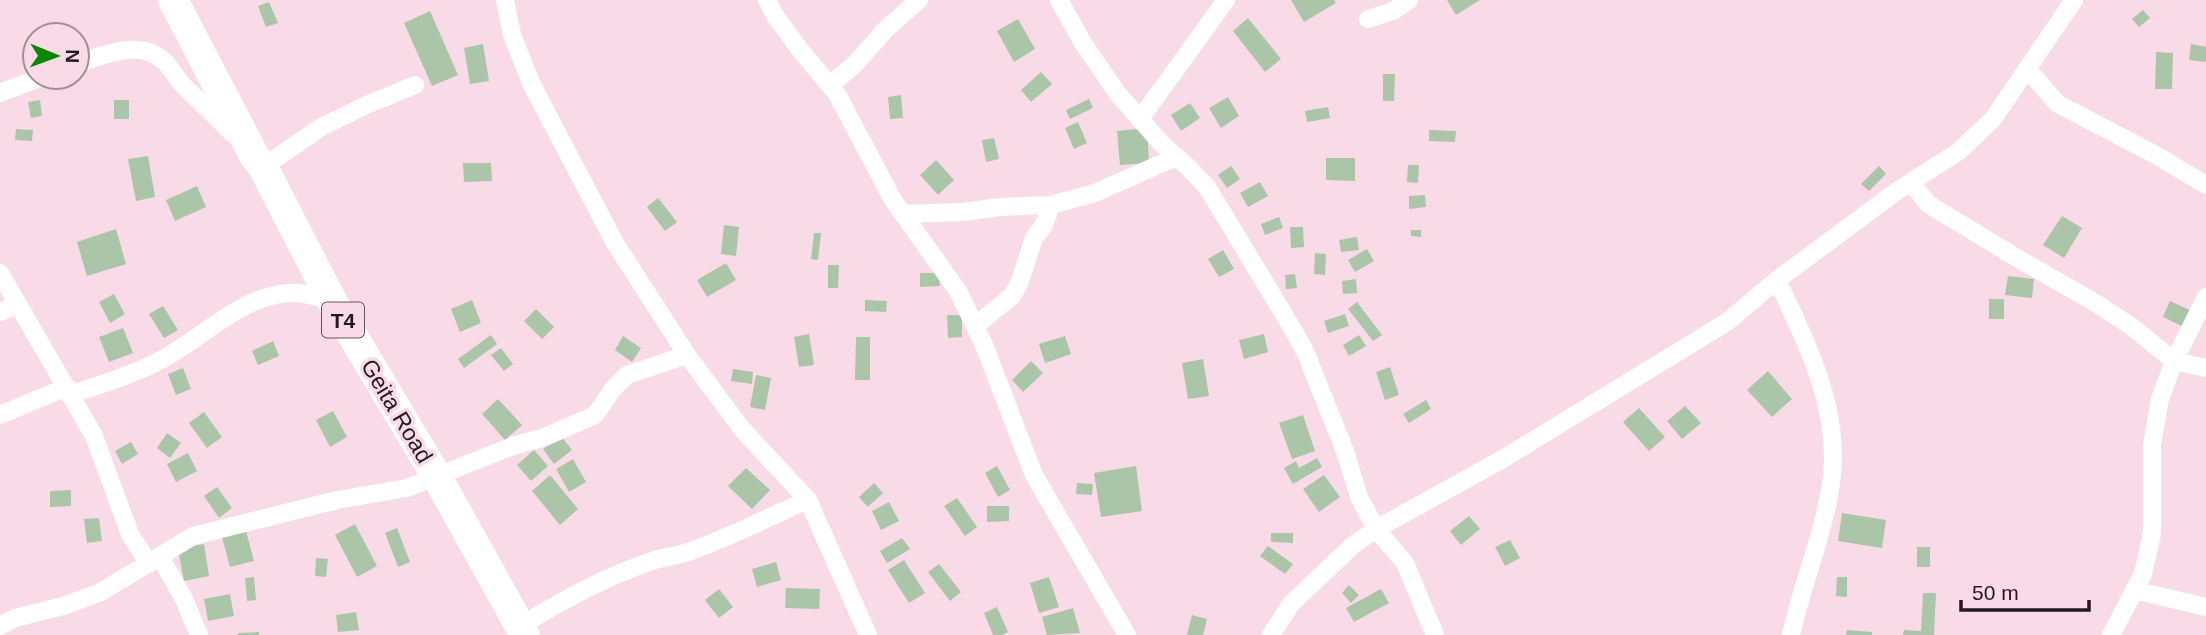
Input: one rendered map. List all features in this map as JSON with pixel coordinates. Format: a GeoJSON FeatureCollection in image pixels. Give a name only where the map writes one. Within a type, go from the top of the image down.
{"type":"FeatureCollection","features":[{"type":"Feature","properties":{"kind":"highway","name":"Geita Road"},"geometry":{"type":"LineString","coordinates":[[173,0],[332,301],[437,478],[523,631]]}},
{"type":"Feature","properties":{"kind":"street"},"geometry":{"type":"LineString","coordinates":[[505,0],[512,35],[532,85],[615,243],[687,355],[742,429],[808,500],[868,635]]}},
{"type":"Feature","properties":{"kind":"street"},"geometry":{"type":"LineString","coordinates":[[766,0],[801,51],[837,94],[893,200],[958,291],[984,345],[1034,475],[1127,635]]}},
{"type":"Feature","properties":{"kind":"street"},"geometry":{"type":"LineString","coordinates":[[830,85],[919,0]]}},
{"type":"Feature","properties":{"kind":"street"},"geometry":{"type":"LineString","coordinates":[[1059,0],[1118,94],[1161,143],[1206,187],[1305,351],[1345,452],[1359,497],[1376,529],[1405,563],[1435,635]]}},
{"type":"Feature","properties":{"kind":"street"},"geometry":{"type":"LineString","coordinates":[[1140,119],[1226,0]]}},
{"type":"Feature","properties":{"kind":"street"},"geometry":{"type":"LineString","coordinates":[[1368,19],[1393,12],[1409,0]]}},
{"type":"Feature","properties":{"kind":"street"},"geometry":{"type":"LineString","coordinates":[[1271,635],[1291,604],[1352,546],[1376,529],[1501,460],[1727,322],[1777,280],[1958,152],[1993,119],[2074,0]]}},
{"type":"Feature","properties":{"kind":"street"},"geometry":{"type":"LineString","coordinates":[[91,59],[114,51],[133,49],[163,60],[180,82],[209,108],[259,162],[369,104],[415,85]]}},
{"type":"Feature","properties":{"kind":"street"},"geometry":{"type":"LineString","coordinates":[[2028,69],[2058,104],[2144,148],[2206,185]]}},
{"type":"Feature","properties":{"kind":"street"},"geometry":{"type":"LineString","coordinates":[[0,93],[21,85]]}},
{"type":"Feature","properties":{"kind":"street"},"geometry":{"type":"LineString","coordinates":[[903,214],[1051,205],[1095,193],[1176,157]]}},
{"type":"Feature","properties":{"kind":"street"},"geometry":{"type":"LineString","coordinates":[[1911,183],[1928,204],[2094,302],[2131,326],[2174,361],[2206,369]]}},
{"type":"Feature","properties":{"kind":"street"},"geometry":{"type":"LineString","coordinates":[[975,326],[1012,296],[1019,284],[1034,238],[1044,225],[1051,205]]}},
{"type":"Feature","properties":{"kind":"street"},"geometry":{"type":"LineString","coordinates":[[0,273],[94,436],[130,534],[183,597],[199,635]]}},
{"type":"Feature","properties":{"kind":"street"},"geometry":{"type":"LineString","coordinates":[[1777,280],[1823,385],[1831,431],[1830,492],[1788,634]]}},
{"type":"Feature","properties":{"kind":"street"},"geometry":{"type":"LineString","coordinates":[[0,415],[69,390],[122,379],[159,361],[216,324],[272,296],[292,293],[332,301]]}},
{"type":"Feature","properties":{"kind":"street"},"geometry":{"type":"LineString","coordinates":[[2111,635],[2143,574],[2152,533],[2152,445],[2160,399],[2174,361],[2206,297]]}},
{"type":"Feature","properties":{"kind":"street"},"geometry":{"type":"LineString","coordinates":[[0,312],[18,304]]}},
{"type":"Feature","properties":{"kind":"street"},"geometry":{"type":"LineString","coordinates":[[0,626],[15,618],[63,606],[101,592],[193,536],[337,500],[407,488],[513,446],[570,427],[595,415],[613,389],[627,375],[687,355]]}},
{"type":"Feature","properties":{"kind":"street"},"geometry":{"type":"LineString","coordinates":[[523,631],[552,606],[624,571],[708,544],[808,500]]}},
{"type":"Feature","properties":{"kind":"street"},"geometry":{"type":"LineString","coordinates":[[2134,590],[2206,607]]}},
{"type":"Feature","properties":{"kind":"building"},"geometry":{"type":"Polygon","coordinates":[[[1291,0],[1334,0],[1336,3],[1304,22],[1291,0]]]}},
{"type":"Feature","properties":{"kind":"building"},"geometry":{"type":"Polygon","coordinates":[[[1447,0],[1480,0],[1456,15],[1447,0]]]}},
{"type":"Feature","properties":{"kind":"building"},"geometry":{"type":"Polygon","coordinates":[[[269,2],[278,23],[266,27],[258,6],[269,2]]]}},
{"type":"Feature","properties":{"kind":"building"},"geometry":{"type":"Polygon","coordinates":[[[2143,10],[2150,18],[2139,27],[2132,19],[2143,10]]]}},
{"type":"Feature","properties":{"kind":"building"},"geometry":{"type":"Polygon","coordinates":[[[430,11],[458,75],[432,86],[404,23],[430,11]]]}},
{"type":"Feature","properties":{"kind":"building"},"geometry":{"type":"Polygon","coordinates":[[[1248,18],[1281,59],[1265,72],[1233,31],[1248,18]]]}},
{"type":"Feature","properties":{"kind":"building"},"geometry":{"type":"Polygon","coordinates":[[[1018,19],[1035,49],[1014,62],[997,31],[1018,19]]]}},
{"type":"Feature","properties":{"kind":"building"},"geometry":{"type":"Polygon","coordinates":[[[483,44],[489,81],[470,84],[464,48],[483,44]]]}},
{"type":"Feature","properties":{"kind":"building"},"geometry":{"type":"Polygon","coordinates":[[[2191,44],[2206,47],[2206,62],[2189,60],[2191,44]]]}},
{"type":"Feature","properties":{"kind":"building"},"geometry":{"type":"Polygon","coordinates":[[[2156,52],[2173,53],[2172,89],[2155,89],[2156,52]]]}},
{"type":"Feature","properties":{"kind":"building"},"geometry":{"type":"Polygon","coordinates":[[[1041,72],[1052,84],[1031,102],[1021,90],[1041,72]]]}},
{"type":"Feature","properties":{"kind":"building"},"geometry":{"type":"Polygon","coordinates":[[[1383,74],[1395,74],[1394,101],[1383,101],[1383,74]]]}},
{"type":"Feature","properties":{"kind":"building"},"geometry":{"type":"Polygon","coordinates":[[[901,95],[903,118],[890,119],[888,97],[901,95]]]}},
{"type":"Feature","properties":{"kind":"building"},"geometry":{"type":"Polygon","coordinates":[[[1228,97],[1239,116],[1221,128],[1209,108],[1228,97]]]}},
{"type":"Feature","properties":{"kind":"building"},"geometry":{"type":"Polygon","coordinates":[[[1089,99],[1093,108],[1070,119],[1066,110],[1089,99]]]}},
{"type":"Feature","properties":{"kind":"building"},"geometry":{"type":"Polygon","coordinates":[[[40,100],[42,116],[31,118],[28,102],[40,100]]]}},
{"type":"Feature","properties":{"kind":"building"},"geometry":{"type":"Polygon","coordinates":[[[114,100],[129,100],[129,119],[114,119],[114,100]]]}},
{"type":"Feature","properties":{"kind":"building"},"geometry":{"type":"Polygon","coordinates":[[[1190,103],[1200,118],[1181,131],[1171,115],[1190,103]]]}},
{"type":"Feature","properties":{"kind":"building"},"geometry":{"type":"Polygon","coordinates":[[[1328,107],[1330,118],[1307,122],[1305,111],[1328,107]]]}},
{"type":"Feature","properties":{"kind":"building"},"geometry":{"type":"Polygon","coordinates":[[[1078,122],[1087,143],[1074,149],[1065,128],[1078,122]]]}},
{"type":"Feature","properties":{"kind":"building"},"geometry":{"type":"Polygon","coordinates":[[[1147,128],[1149,163],[1120,165],[1117,131],[1147,128]]]}},
{"type":"Feature","properties":{"kind":"building"},"geometry":{"type":"Polygon","coordinates":[[[16,129],[33,130],[32,141],[15,140],[16,129]]]}},
{"type":"Feature","properties":{"kind":"building"},"geometry":{"type":"Polygon","coordinates":[[[1429,130],[1456,131],[1455,142],[1429,141],[1429,130]]]}},
{"type":"Feature","properties":{"kind":"building"},"geometry":{"type":"Polygon","coordinates":[[[994,138],[999,159],[986,162],[982,140],[994,138]]]}},
{"type":"Feature","properties":{"kind":"building"},"geometry":{"type":"Polygon","coordinates":[[[148,156],[155,197],[136,201],[128,159],[148,156]]]}},
{"type":"Feature","properties":{"kind":"building"},"geometry":{"type":"Polygon","coordinates":[[[1326,158],[1355,158],[1355,181],[1326,180],[1326,158]]]}},
{"type":"Feature","properties":{"kind":"building"},"geometry":{"type":"Polygon","coordinates":[[[936,160],[954,180],[938,195],[920,175],[936,160]]]}},
{"type":"Feature","properties":{"kind":"building"},"geometry":{"type":"Polygon","coordinates":[[[463,163],[491,163],[492,181],[464,182],[463,163]]]}},
{"type":"Feature","properties":{"kind":"building"},"geometry":{"type":"Polygon","coordinates":[[[1408,165],[1419,165],[1418,183],[1407,182],[1408,165]]]}},
{"type":"Feature","properties":{"kind":"building"},"geometry":{"type":"Polygon","coordinates":[[[1231,166],[1240,179],[1227,188],[1218,175],[1231,166]]]}},
{"type":"Feature","properties":{"kind":"building"},"geometry":{"type":"Polygon","coordinates":[[[1879,166],[1886,174],[1869,191],[1861,184],[1879,166]]]}},
{"type":"Feature","properties":{"kind":"building"},"geometry":{"type":"Polygon","coordinates":[[[1260,182],[1268,196],[1248,207],[1240,193],[1260,182]]]}},
{"type":"Feature","properties":{"kind":"building"},"geometry":{"type":"Polygon","coordinates":[[[197,186],[206,207],[175,221],[166,200],[197,186]]]}},
{"type":"Feature","properties":{"kind":"building"},"geometry":{"type":"Polygon","coordinates":[[[1425,195],[1426,207],[1409,209],[1409,196],[1425,195]]]}},
{"type":"Feature","properties":{"kind":"building"},"geometry":{"type":"Polygon","coordinates":[[[658,198],[677,222],[665,231],[647,207],[658,198]]]}},
{"type":"Feature","properties":{"kind":"building"},"geometry":{"type":"Polygon","coordinates":[[[2062,216],[2082,228],[2064,258],[2043,245],[2062,216]]]}},
{"type":"Feature","properties":{"kind":"building"},"geometry":{"type":"Polygon","coordinates":[[[1279,217],[1283,228],[1265,235],[1261,224],[1279,217]]]}},
{"type":"Feature","properties":{"kind":"building"},"geometry":{"type":"Polygon","coordinates":[[[724,225],[739,227],[736,256],[721,254],[724,225]]]}},
{"type":"Feature","properties":{"kind":"building"},"geometry":{"type":"Polygon","coordinates":[[[1290,227],[1303,227],[1304,247],[1291,248],[1290,227]]]}},
{"type":"Feature","properties":{"kind":"building"},"geometry":{"type":"Polygon","coordinates":[[[116,229],[126,264],[87,276],[77,242],[116,229]]]}},
{"type":"Feature","properties":{"kind":"building"},"geometry":{"type":"Polygon","coordinates":[[[1411,230],[1421,230],[1421,237],[1411,236],[1411,230]]]}},
{"type":"Feature","properties":{"kind":"building"},"geometry":{"type":"Polygon","coordinates":[[[814,233],[821,233],[818,260],[811,259],[814,233]]]}},
{"type":"Feature","properties":{"kind":"building"},"geometry":{"type":"Polygon","coordinates":[[[1357,237],[1359,250],[1341,252],[1339,240],[1357,237]]]}},
{"type":"Feature","properties":{"kind":"building"},"geometry":{"type":"Polygon","coordinates":[[[1367,249],[1374,261],[1355,272],[1348,260],[1367,249]]]}},
{"type":"Feature","properties":{"kind":"building"},"geometry":{"type":"Polygon","coordinates":[[[1223,250],[1234,269],[1219,277],[1208,259],[1223,250]]]}},
{"type":"Feature","properties":{"kind":"building"},"geometry":{"type":"Polygon","coordinates":[[[1315,253],[1326,254],[1325,275],[1314,274],[1315,253]]]}},
{"type":"Feature","properties":{"kind":"building"},"geometry":{"type":"Polygon","coordinates":[[[726,263],[736,280],[707,297],[697,280],[726,263]]]}},
{"type":"Feature","properties":{"kind":"building"},"geometry":{"type":"Polygon","coordinates":[[[828,265],[839,265],[838,288],[828,288],[828,265]]]}},
{"type":"Feature","properties":{"kind":"building"},"geometry":{"type":"Polygon","coordinates":[[[920,273],[939,273],[940,286],[920,287],[920,273]]]}},
{"type":"Feature","properties":{"kind":"building"},"geometry":{"type":"Polygon","coordinates":[[[1295,274],[1297,288],[1286,289],[1285,275],[1295,274]]]}},
{"type":"Feature","properties":{"kind":"building"},"geometry":{"type":"Polygon","coordinates":[[[2008,276],[2034,279],[2032,298],[2005,295],[2008,276]]]}},
{"type":"Feature","properties":{"kind":"building"},"geometry":{"type":"Polygon","coordinates":[[[1356,279],[1357,293],[1343,294],[1342,281],[1356,279]]]}},
{"type":"Feature","properties":{"kind":"building"},"geometry":{"type":"Polygon","coordinates":[[[114,294],[125,314],[110,323],[99,302],[114,294]]]}},
{"type":"Feature","properties":{"kind":"building"},"geometry":{"type":"Polygon","coordinates":[[[1989,299],[2004,299],[2004,319],[1989,319],[1989,299]]]}},
{"type":"Feature","properties":{"kind":"building"},"geometry":{"type":"Polygon","coordinates":[[[472,300],[481,323],[460,332],[451,309],[472,300]]]}},
{"type":"Feature","properties":{"kind":"building"},"geometry":{"type":"Polygon","coordinates":[[[865,300],[887,301],[886,312],[865,311],[865,300]]]}},
{"type":"Feature","properties":{"kind":"building"},"geometry":{"type":"Polygon","coordinates":[[[2170,301],[2196,313],[2188,329],[2163,317],[2170,301]]]}},
{"type":"Feature","properties":{"kind":"building"},"geometry":{"type":"Polygon","coordinates":[[[1357,302],[1382,335],[1373,341],[1348,309],[1357,302]]]}},
{"type":"Feature","properties":{"kind":"building"},"geometry":{"type":"Polygon","coordinates":[[[163,306],[178,330],[164,338],[149,314],[163,306]]]}},
{"type":"Feature","properties":{"kind":"building"},"geometry":{"type":"Polygon","coordinates":[[[536,309],[554,327],[542,339],[524,321],[536,309]]]}},
{"type":"Feature","properties":{"kind":"building"},"geometry":{"type":"Polygon","coordinates":[[[1345,314],[1349,326],[1328,333],[1324,321],[1345,314]]]}},
{"type":"Feature","properties":{"kind":"building"},"geometry":{"type":"Polygon","coordinates":[[[947,315],[962,315],[962,337],[948,338],[947,315]]]}},
{"type":"Feature","properties":{"kind":"building"},"geometry":{"type":"Polygon","coordinates":[[[123,328],[133,353],[109,362],[99,337],[123,328]]]}},
{"type":"Feature","properties":{"kind":"building"},"geometry":{"type":"Polygon","coordinates":[[[809,334],[814,365],[799,367],[794,337],[809,334]]]}},
{"type":"Feature","properties":{"kind":"building"},"geometry":{"type":"Polygon","coordinates":[[[1264,334],[1268,352],[1244,359],[1239,340],[1264,334]]]}},
{"type":"Feature","properties":{"kind":"building"},"geometry":{"type":"Polygon","coordinates":[[[491,335],[497,344],[464,368],[458,359],[491,335]]]}},
{"type":"Feature","properties":{"kind":"building"},"geometry":{"type":"Polygon","coordinates":[[[1359,335],[1366,346],[1349,356],[1343,345],[1359,335]]]}},
{"type":"Feature","properties":{"kind":"building"},"geometry":{"type":"Polygon","coordinates":[[[623,336],[641,348],[632,362],[615,350],[623,336]]]}},
{"type":"Feature","properties":{"kind":"building"},"geometry":{"type":"Polygon","coordinates":[[[1065,336],[1071,354],[1045,363],[1039,344],[1065,336]]]}},
{"type":"Feature","properties":{"kind":"building"},"geometry":{"type":"Polygon","coordinates":[[[856,337],[870,337],[870,380],[855,380],[856,337]]]}},
{"type":"Feature","properties":{"kind":"building"},"geometry":{"type":"Polygon","coordinates":[[[273,341],[279,356],[258,365],[252,351],[273,341]]]}},
{"type":"Feature","properties":{"kind":"building"},"geometry":{"type":"Polygon","coordinates":[[[501,348],[513,364],[504,371],[491,355],[501,348]]]}},
{"type":"Feature","properties":{"kind":"building"},"geometry":{"type":"Polygon","coordinates":[[[1203,359],[1209,396],[1188,399],[1182,363],[1203,359]]]}},
{"type":"Feature","properties":{"kind":"building"},"geometry":{"type":"Polygon","coordinates":[[[1031,361],[1043,373],[1023,392],[1012,380],[1031,361]]]}},
{"type":"Feature","properties":{"kind":"building"},"geometry":{"type":"Polygon","coordinates":[[[1390,367],[1399,395],[1385,400],[1376,372],[1390,367]]]}},
{"type":"Feature","properties":{"kind":"building"},"geometry":{"type":"Polygon","coordinates":[[[183,368],[191,389],[176,395],[168,374],[183,368]]]}},
{"type":"Feature","properties":{"kind":"building"},"geometry":{"type":"Polygon","coordinates":[[[733,369],[753,372],[752,384],[731,381],[733,369]]]}},
{"type":"Feature","properties":{"kind":"building"},"geometry":{"type":"Polygon","coordinates":[[[1768,371],[1792,399],[1772,417],[1747,390],[1768,371]]]}},
{"type":"Feature","properties":{"kind":"building"},"geometry":{"type":"Polygon","coordinates":[[[756,375],[771,378],[765,410],[750,407],[756,375]]]}},
{"type":"Feature","properties":{"kind":"building"},"geometry":{"type":"Polygon","coordinates":[[[498,399],[522,425],[505,440],[482,414],[498,399]]]}},
{"type":"Feature","properties":{"kind":"building"},"geometry":{"type":"Polygon","coordinates":[[[1426,400],[1431,409],[1409,423],[1403,414],[1426,400]]]}},
{"type":"Feature","properties":{"kind":"building"},"geometry":{"type":"Polygon","coordinates":[[[1685,406],[1701,423],[1682,439],[1667,421],[1685,406]]]}},
{"type":"Feature","properties":{"kind":"building"},"geometry":{"type":"Polygon","coordinates":[[[1639,408],[1665,437],[1649,451],[1623,422],[1639,408]]]}},
{"type":"Feature","properties":{"kind":"building"},"geometry":{"type":"Polygon","coordinates":[[[333,411],[347,437],[330,447],[316,420],[333,411]]]}},
{"type":"Feature","properties":{"kind":"building"},"geometry":{"type":"Polygon","coordinates":[[[204,412],[222,437],[207,448],[189,423],[204,412]]]}},
{"type":"Feature","properties":{"kind":"building"},"geometry":{"type":"Polygon","coordinates":[[[1303,415],[1315,451],[1292,459],[1279,423],[1303,415]]]}},
{"type":"Feature","properties":{"kind":"building"},"geometry":{"type":"Polygon","coordinates":[[[167,433],[181,443],[170,458],[157,448],[167,433]]]}},
{"type":"Feature","properties":{"kind":"building"},"geometry":{"type":"Polygon","coordinates":[[[561,436],[572,450],[554,464],[543,449],[561,436]]]}},
{"type":"Feature","properties":{"kind":"building"},"geometry":{"type":"Polygon","coordinates":[[[131,442],[138,454],[122,464],[115,451],[131,442]]]}},
{"type":"Feature","properties":{"kind":"building"},"geometry":{"type":"Polygon","coordinates":[[[534,450],[548,466],[531,481],[517,465],[534,450]]]}},
{"type":"Feature","properties":{"kind":"building"},"geometry":{"type":"Polygon","coordinates":[[[188,453],[197,471],[176,482],[167,464],[188,453]]]}},
{"type":"Feature","properties":{"kind":"building"},"geometry":{"type":"Polygon","coordinates":[[[1317,458],[1322,467],[1293,484],[1284,468],[1296,461],[1299,468],[1317,458]]]}},
{"type":"Feature","properties":{"kind":"building"},"geometry":{"type":"Polygon","coordinates":[[[573,459],[586,482],[569,492],[556,469],[573,459]]]}},
{"type":"Feature","properties":{"kind":"building"},"geometry":{"type":"Polygon","coordinates":[[[997,466],[1010,490],[998,497],[985,473],[997,466]]]}},
{"type":"Feature","properties":{"kind":"building"},"geometry":{"type":"Polygon","coordinates":[[[1136,466],[1142,511],[1101,517],[1094,473],[1136,466]]]}},
{"type":"Feature","properties":{"kind":"building"},"geometry":{"type":"Polygon","coordinates":[[[746,468],[770,490],[752,509],[728,486],[746,468]]]}},
{"type":"Feature","properties":{"kind":"building"},"geometry":{"type":"Polygon","coordinates":[[[550,475],[578,509],[560,525],[532,491],[550,475]]]}},
{"type":"Feature","properties":{"kind":"building"},"geometry":{"type":"Polygon","coordinates":[[[1324,475],[1340,497],[1319,512],[1303,489],[1324,475]]]}},
{"type":"Feature","properties":{"kind":"building"},"geometry":{"type":"Polygon","coordinates":[[[874,483],[883,493],[868,507],[859,497],[874,483]]]}},
{"type":"Feature","properties":{"kind":"building"},"geometry":{"type":"Polygon","coordinates":[[[1077,483],[1093,484],[1092,495],[1076,494],[1077,483]]]}},
{"type":"Feature","properties":{"kind":"building"},"geometry":{"type":"Polygon","coordinates":[[[217,487],[232,508],[219,518],[204,496],[217,487]]]}},
{"type":"Feature","properties":{"kind":"building"},"geometry":{"type":"Polygon","coordinates":[[[71,490],[71,506],[50,507],[50,491],[71,490]]]}},
{"type":"Feature","properties":{"kind":"building"},"geometry":{"type":"Polygon","coordinates":[[[957,498],[977,527],[965,536],[944,506],[957,498]]]}},
{"type":"Feature","properties":{"kind":"building"},"geometry":{"type":"Polygon","coordinates":[[[889,502],[899,521],[881,530],[872,511],[889,502]]]}},
{"type":"Feature","properties":{"kind":"building"},"geometry":{"type":"Polygon","coordinates":[[[987,506],[1009,506],[1009,521],[987,522],[987,506]]]}},
{"type":"Feature","properties":{"kind":"building"},"geometry":{"type":"Polygon","coordinates":[[[1842,513],[1886,520],[1882,548],[1838,541],[1842,513]]]}},
{"type":"Feature","properties":{"kind":"building"},"geometry":{"type":"Polygon","coordinates":[[[1469,516],[1480,529],[1461,545],[1450,531],[1469,516]]]}},
{"type":"Feature","properties":{"kind":"building"},"geometry":{"type":"Polygon","coordinates":[[[99,518],[102,541],[87,543],[84,519],[99,518]]]}},
{"type":"Feature","properties":{"kind":"building"},"geometry":{"type":"Polygon","coordinates":[[[355,524],[377,566],[357,577],[335,535],[355,524]]]}},
{"type":"Feature","properties":{"kind":"building"},"geometry":{"type":"Polygon","coordinates":[[[397,528],[410,562],[398,567],[385,533],[397,528]]]}},
{"type":"Feature","properties":{"kind":"building"},"geometry":{"type":"Polygon","coordinates":[[[246,531],[254,561],[230,567],[222,537],[246,531]]]}},
{"type":"Feature","properties":{"kind":"building"},"geometry":{"type":"Polygon","coordinates":[[[1271,533],[1293,533],[1293,543],[1271,542],[1271,533]]]}},
{"type":"Feature","properties":{"kind":"building"},"geometry":{"type":"Polygon","coordinates":[[[902,538],[910,549],[887,563],[880,551],[902,538]]]}},
{"type":"Feature","properties":{"kind":"building"},"geometry":{"type":"Polygon","coordinates":[[[1510,540],[1520,558],[1505,566],[1495,547],[1510,540]]]}},
{"type":"Feature","properties":{"kind":"building"},"geometry":{"type":"Polygon","coordinates":[[[204,544],[209,576],[184,581],[178,549],[204,544]]]}},
{"type":"Feature","properties":{"kind":"building"},"geometry":{"type":"Polygon","coordinates":[[[1268,546],[1293,564],[1285,574],[1260,556],[1268,546]]]}},
{"type":"Feature","properties":{"kind":"building"},"geometry":{"type":"Polygon","coordinates":[[[1917,547],[1930,547],[1930,567],[1917,567],[1917,547]]]}},
{"type":"Feature","properties":{"kind":"building"},"geometry":{"type":"Polygon","coordinates":[[[316,558],[328,559],[326,577],[315,576],[316,558]]]}},
{"type":"Feature","properties":{"kind":"building"},"geometry":{"type":"Polygon","coordinates":[[[904,560],[925,593],[909,603],[888,570],[904,560]]]}},
{"type":"Feature","properties":{"kind":"building"},"geometry":{"type":"Polygon","coordinates":[[[776,562],[781,580],[757,587],[752,569],[776,562]]]}},
{"type":"Feature","properties":{"kind":"building"},"geometry":{"type":"Polygon","coordinates":[[[939,564],[961,592],[950,601],[928,572],[939,564]]]}},
{"type":"Feature","properties":{"kind":"building"},"geometry":{"type":"Polygon","coordinates":[[[254,577],[256,600],[247,601],[245,578],[254,577]]]}},
{"type":"Feature","properties":{"kind":"building"},"geometry":{"type":"Polygon","coordinates":[[[1049,577],[1059,607],[1039,613],[1030,583],[1049,577]]]}},
{"type":"Feature","properties":{"kind":"building"},"geometry":{"type":"Polygon","coordinates":[[[1837,577],[1847,577],[1847,597],[1836,596],[1837,577]]]}},
{"type":"Feature","properties":{"kind":"building"},"geometry":{"type":"Polygon","coordinates":[[[1349,585],[1359,595],[1351,603],[1342,593],[1349,585]]]}},
{"type":"Feature","properties":{"kind":"building"},"geometry":{"type":"Polygon","coordinates":[[[786,588],[820,589],[819,609],[785,608],[786,588]]]}},
{"type":"Feature","properties":{"kind":"building"},"geometry":{"type":"Polygon","coordinates":[[[719,589],[733,607],[719,618],[705,600],[719,589]]]}},
{"type":"Feature","properties":{"kind":"building"},"geometry":{"type":"Polygon","coordinates":[[[1381,589],[1389,603],[1354,622],[1346,608],[1381,589]]]}},
{"type":"Feature","properties":{"kind":"building"},"geometry":{"type":"Polygon","coordinates":[[[1923,593],[1936,593],[1934,635],[1903,635],[1904,630],[1921,631],[1923,593]]]}},
{"type":"Feature","properties":{"kind":"building"},"geometry":{"type":"Polygon","coordinates":[[[230,594],[234,616],[208,621],[204,599],[230,594]]]}},
{"type":"Feature","properties":{"kind":"building"},"geometry":{"type":"Polygon","coordinates":[[[997,607],[1008,632],[1002,635],[993,635],[984,613],[997,607]]]}},
{"type":"Feature","properties":{"kind":"building"},"geometry":{"type":"Polygon","coordinates":[[[1073,608],[1080,633],[1047,635],[1042,617],[1073,608]]]}},
{"type":"Feature","properties":{"kind":"building"},"geometry":{"type":"Polygon","coordinates":[[[356,612],[359,630],[338,632],[336,615],[356,612]]]}},
{"type":"Feature","properties":{"kind":"building"},"geometry":{"type":"Polygon","coordinates":[[[1192,615],[1207,619],[1203,635],[1187,635],[1192,615]]]}},
{"type":"Feature","properties":{"kind":"building"},"geometry":{"type":"Polygon","coordinates":[[[1847,630],[1872,632],[1872,635],[1846,635],[1847,630]]]}},
{"type":"Feature","properties":{"kind":"building"},"geometry":{"type":"Polygon","coordinates":[[[259,632],[259,635],[238,635],[238,633],[259,632]]]}}]}
